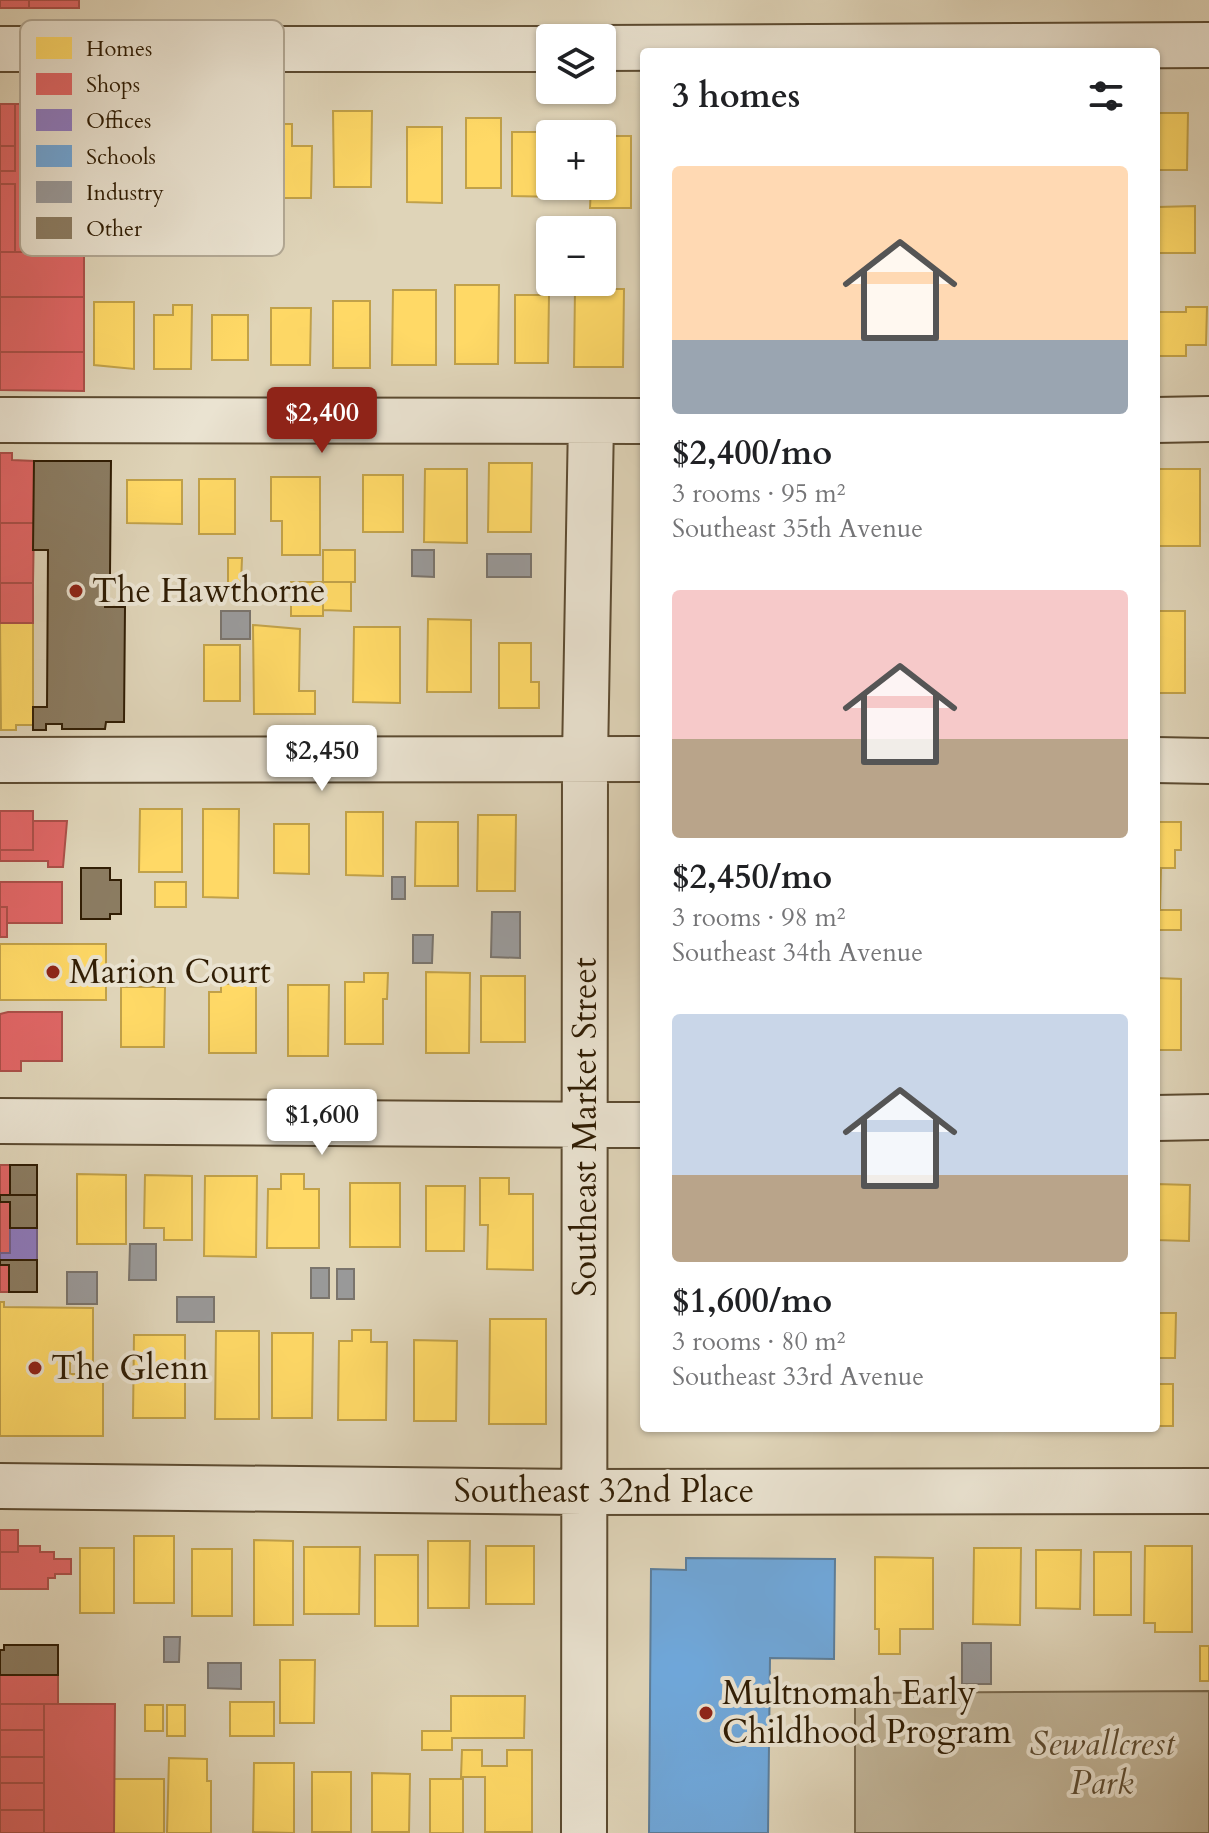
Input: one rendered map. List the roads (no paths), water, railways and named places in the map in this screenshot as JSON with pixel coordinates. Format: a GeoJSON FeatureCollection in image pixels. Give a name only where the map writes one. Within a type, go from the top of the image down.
{"type":"FeatureCollection","features":[{"type":"Feature","properties":{"kind":"street"},"geometry":{"type":"LineString","coordinates":[[616,48],[1209,45]]}},
{"type":"Feature","properties":{"kind":"street"},"geometry":{"type":"LineString","coordinates":[[284,49],[536,49]]}},
{"type":"Feature","properties":{"kind":"street"},"geometry":{"type":"LineString","coordinates":[[1160,420],[1209,419]]}},
{"type":"Feature","properties":{"kind":"street"},"geometry":{"type":"LineString","coordinates":[[0,420],[640,421]]}},
{"type":"Feature","properties":{"kind":"street","name":"Southeast Market Street"},"geometry":{"type":"LineString","coordinates":[[584,1833],[585,758],[591,421]]}},
{"type":"Feature","properties":{"kind":"street"},"geometry":{"type":"LineString","coordinates":[[0,760],[640,759]]}},
{"type":"Feature","properties":{"kind":"street"},"geometry":{"type":"LineString","coordinates":[[1160,760],[1209,761]]}},
{"type":"Feature","properties":{"kind":"street"},"geometry":{"type":"LineString","coordinates":[[1160,1118],[1209,1117]]}},
{"type":"Feature","properties":{"kind":"street"},"geometry":{"type":"LineString","coordinates":[[0,1121],[640,1125]]}},
{"type":"Feature","properties":{"kind":"street","name":"Southeast 32nd Place"},"geometry":{"type":"LineString","coordinates":[[0,1486],[583,1492],[1209,1491]]}},
{"type":"Feature","properties":{"kind":"place","name":"The Hawthorne"},"geometry":{"type":"Point","coordinates":[76,591]}},
{"type":"Feature","properties":{"kind":"place","name":"Marion Court"},"geometry":{"type":"Point","coordinates":[53,972]}},
{"type":"Feature","properties":{"kind":"place","name":"The Glenn"},"geometry":{"type":"Point","coordinates":[35,1368]}},
{"type":"Feature","properties":{"kind":"place","name":"Multnomah Early Childhood Program"},"geometry":{"type":"Point","coordinates":[706,1713]}},
{"type":"Feature","properties":{"kind":"park label","name":"Sewallcrest Park"},"geometry":{"type":"Point","coordinates":[1102,1764]}}]}
